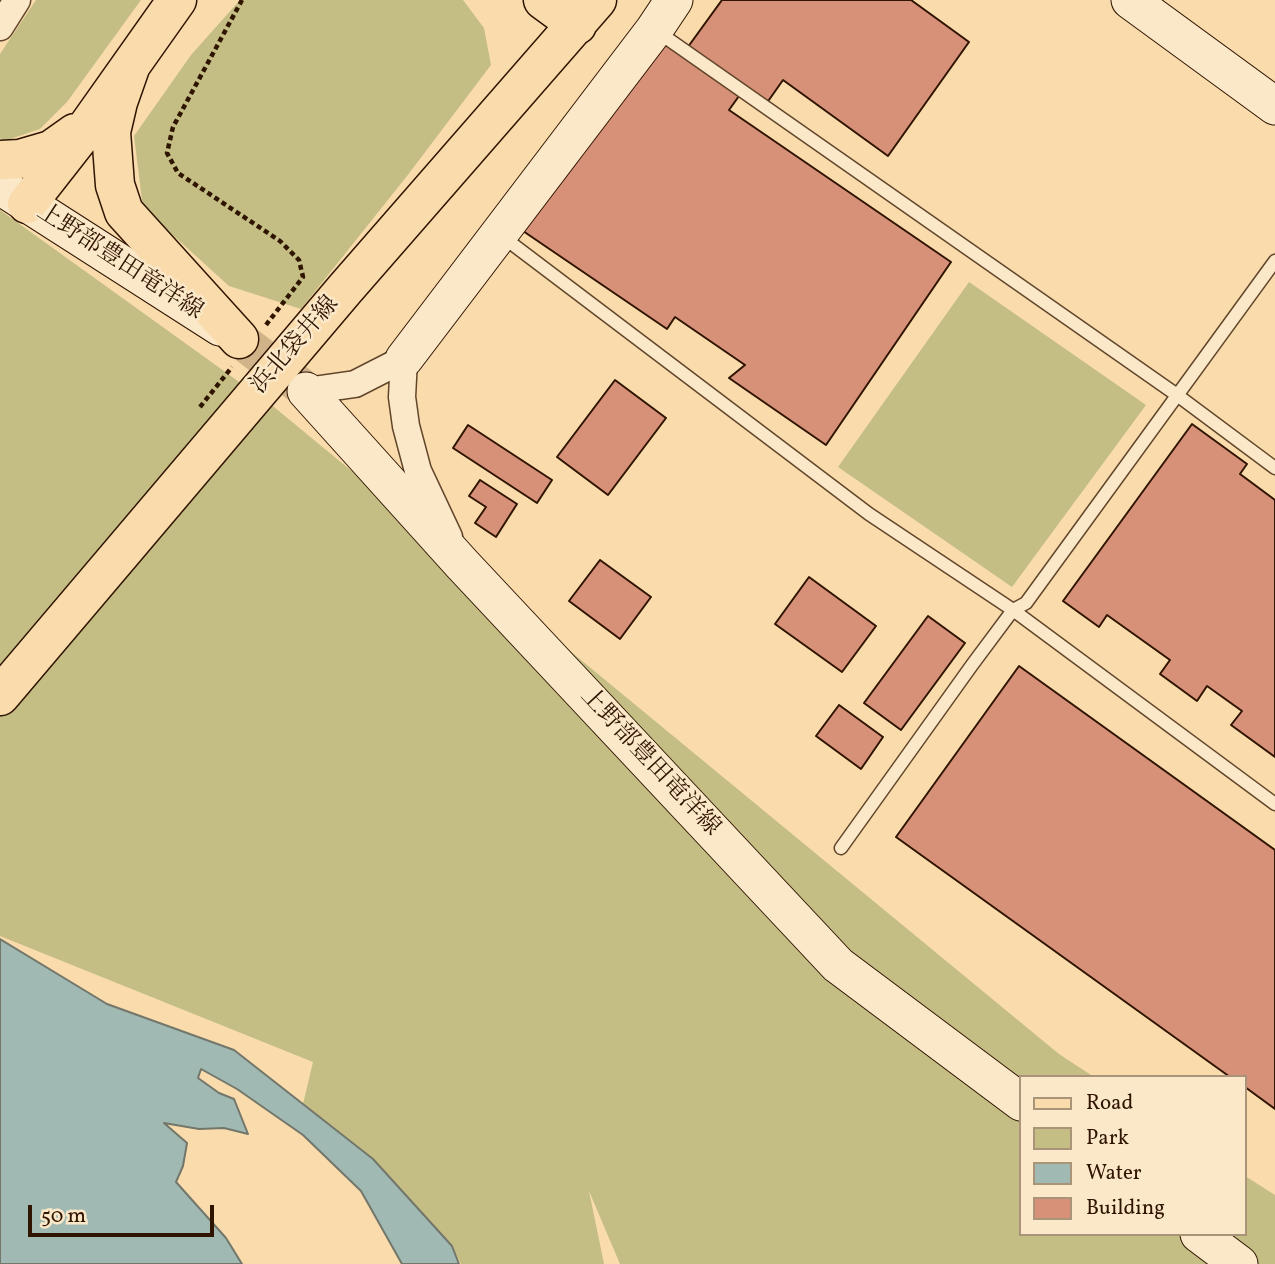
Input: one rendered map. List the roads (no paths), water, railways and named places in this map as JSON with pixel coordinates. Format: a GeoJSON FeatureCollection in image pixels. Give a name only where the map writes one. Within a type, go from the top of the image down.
{"type":"FeatureCollection","features":[{"type":"Feature","properties":{"kind":"main road"},"geometry":{"type":"LineString","coordinates":[[0,160],[20,159],[51,150],[74,134],[109,96],[177,0]]}},
{"type":"Feature","properties":{"kind":"main road"},"geometry":{"type":"LineString","coordinates":[[543,0],[587,13]]}},
{"type":"Feature","properties":{"kind":"main road"},"geometry":{"type":"LineString","coordinates":[[404,359],[500,235],[674,0]]}},
{"type":"Feature","properties":{"kind":"main road"},"geometry":{"type":"LineString","coordinates":[[1130,0],[1275,106]]}},
{"type":"Feature","properties":{"kind":"main road","name":"浜北袋井線"},"geometry":{"type":"LineString","coordinates":[[0,696],[345,289],[587,13]]}},
{"type":"Feature","properties":{"kind":"main road"},"geometry":{"type":"LineString","coordinates":[[131,65],[111,132],[115,185],[124,212],[246,343]]}},
{"type":"Feature","properties":{"kind":"main road"},"geometry":{"type":"LineString","coordinates":[[14,195],[109,96]]}},
{"type":"Feature","properties":{"kind":"main road","name":"上野部豊田竜洋線"},"geometry":{"type":"LineString","coordinates":[[14,195],[246,343]]}},
{"type":"Feature","properties":{"kind":"main road","name":"上野部豊田竜洋線"},"geometry":{"type":"LineString","coordinates":[[306,391],[462,564],[838,965],[1020,1101]]}},
{"type":"Feature","properties":{"kind":"main road"},"geometry":{"type":"LineString","coordinates":[[1202,1236],[1239,1264]]}},
{"type":"Feature","properties":{"kind":"street"},"geometry":{"type":"LineString","coordinates":[[0,27],[17,0]]}},
{"type":"Feature","properties":{"kind":"street"},"geometry":{"type":"LineString","coordinates":[[306,391],[355,384],[404,359]]}},
{"type":"Feature","properties":{"kind":"street"},"geometry":{"type":"LineString","coordinates":[[404,359],[402,397],[406,426],[418,471],[462,564]]}},
{"type":"Feature","properties":{"kind":"lane"},"geometry":{"type":"LineString","coordinates":[[654,30],[1177,395],[1275,468]]}},
{"type":"Feature","properties":{"kind":"lane"},"geometry":{"type":"LineString","coordinates":[[500,235],[869,513],[1013,610],[1275,804]]}},
{"type":"Feature","properties":{"kind":"lane"},"geometry":{"type":"LineString","coordinates":[[841,848],[1013,610],[1026,603],[1275,261]]}},
{"type":"Feature","properties":{"kind":"water"},"geometry":{"type":"Polygon","coordinates":[[[0,939],[107,1004],[234,1050],[373,1159],[452,1246],[459,1264],[402,1264],[361,1191],[303,1135],[237,1089],[201,1069],[198,1078],[219,1093],[234,1099],[248,1134],[224,1128],[199,1129],[164,1123],[187,1143],[183,1166],[176,1182],[226,1238],[242,1264],[0,1264],[0,939]]]}},
{"type":"Feature","properties":{"kind":"tunnel"},"geometry":{"type":"LineString","coordinates":[[239,339],[302,387]]}}]}
